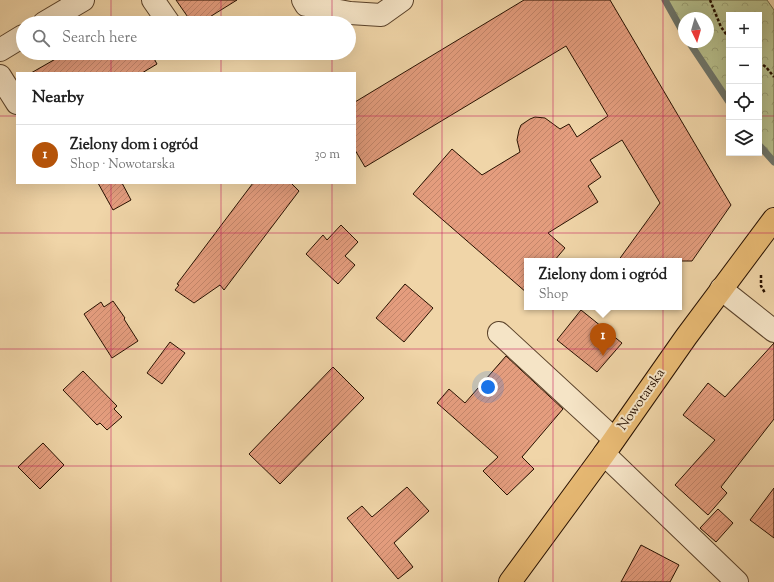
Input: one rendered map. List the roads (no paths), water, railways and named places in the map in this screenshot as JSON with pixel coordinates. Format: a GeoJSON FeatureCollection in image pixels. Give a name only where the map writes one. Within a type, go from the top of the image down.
{"type":"FeatureCollection","features":[{"type":"Feature","properties":{"kind":"main road","name":"Nowotarska"},"geometry":{"type":"LineString","coordinates":[[510,582],[774,219]]}},
{"type":"Feature","properties":{"kind":"street"},"geometry":{"type":"LineString","coordinates":[[56,16],[83,0]]}},
{"type":"Feature","properties":{"kind":"street"},"geometry":{"type":"LineString","coordinates":[[153,0],[164,16]]}},
{"type":"Feature","properties":{"kind":"street"},"geometry":{"type":"LineString","coordinates":[[303,0],[306,5],[350,13],[381,15],[402,0]]}},
{"type":"Feature","properties":{"kind":"street"},"geometry":{"type":"LineString","coordinates":[[0,50],[16,40]]}},
{"type":"Feature","properties":{"kind":"street"},"geometry":{"type":"LineString","coordinates":[[0,76],[16,101]]}},
{"type":"Feature","properties":{"kind":"street"},"geometry":{"type":"LineString","coordinates":[[721,290],[774,331]]}},
{"type":"Feature","properties":{"kind":"street"},"geometry":{"type":"LineString","coordinates":[[499,333],[737,582]]}},
{"type":"Feature","properties":{"kind":"waterway"},"geometry":{"type":"LineString","coordinates":[[665,0],[678,23]]}},
{"type":"Feature","properties":{"kind":"waterway"},"geometry":{"type":"LineString","coordinates":[[693,48],[726,98]]}},
{"type":"Feature","properties":{"kind":"waterway"},"geometry":{"type":"LineString","coordinates":[[762,148],[774,162]]}},
{"type":"Feature","properties":{"kind":"place","name":"Zielony dom i ogród"},"geometry":{"type":"Point","coordinates":[603,356]}}]}
